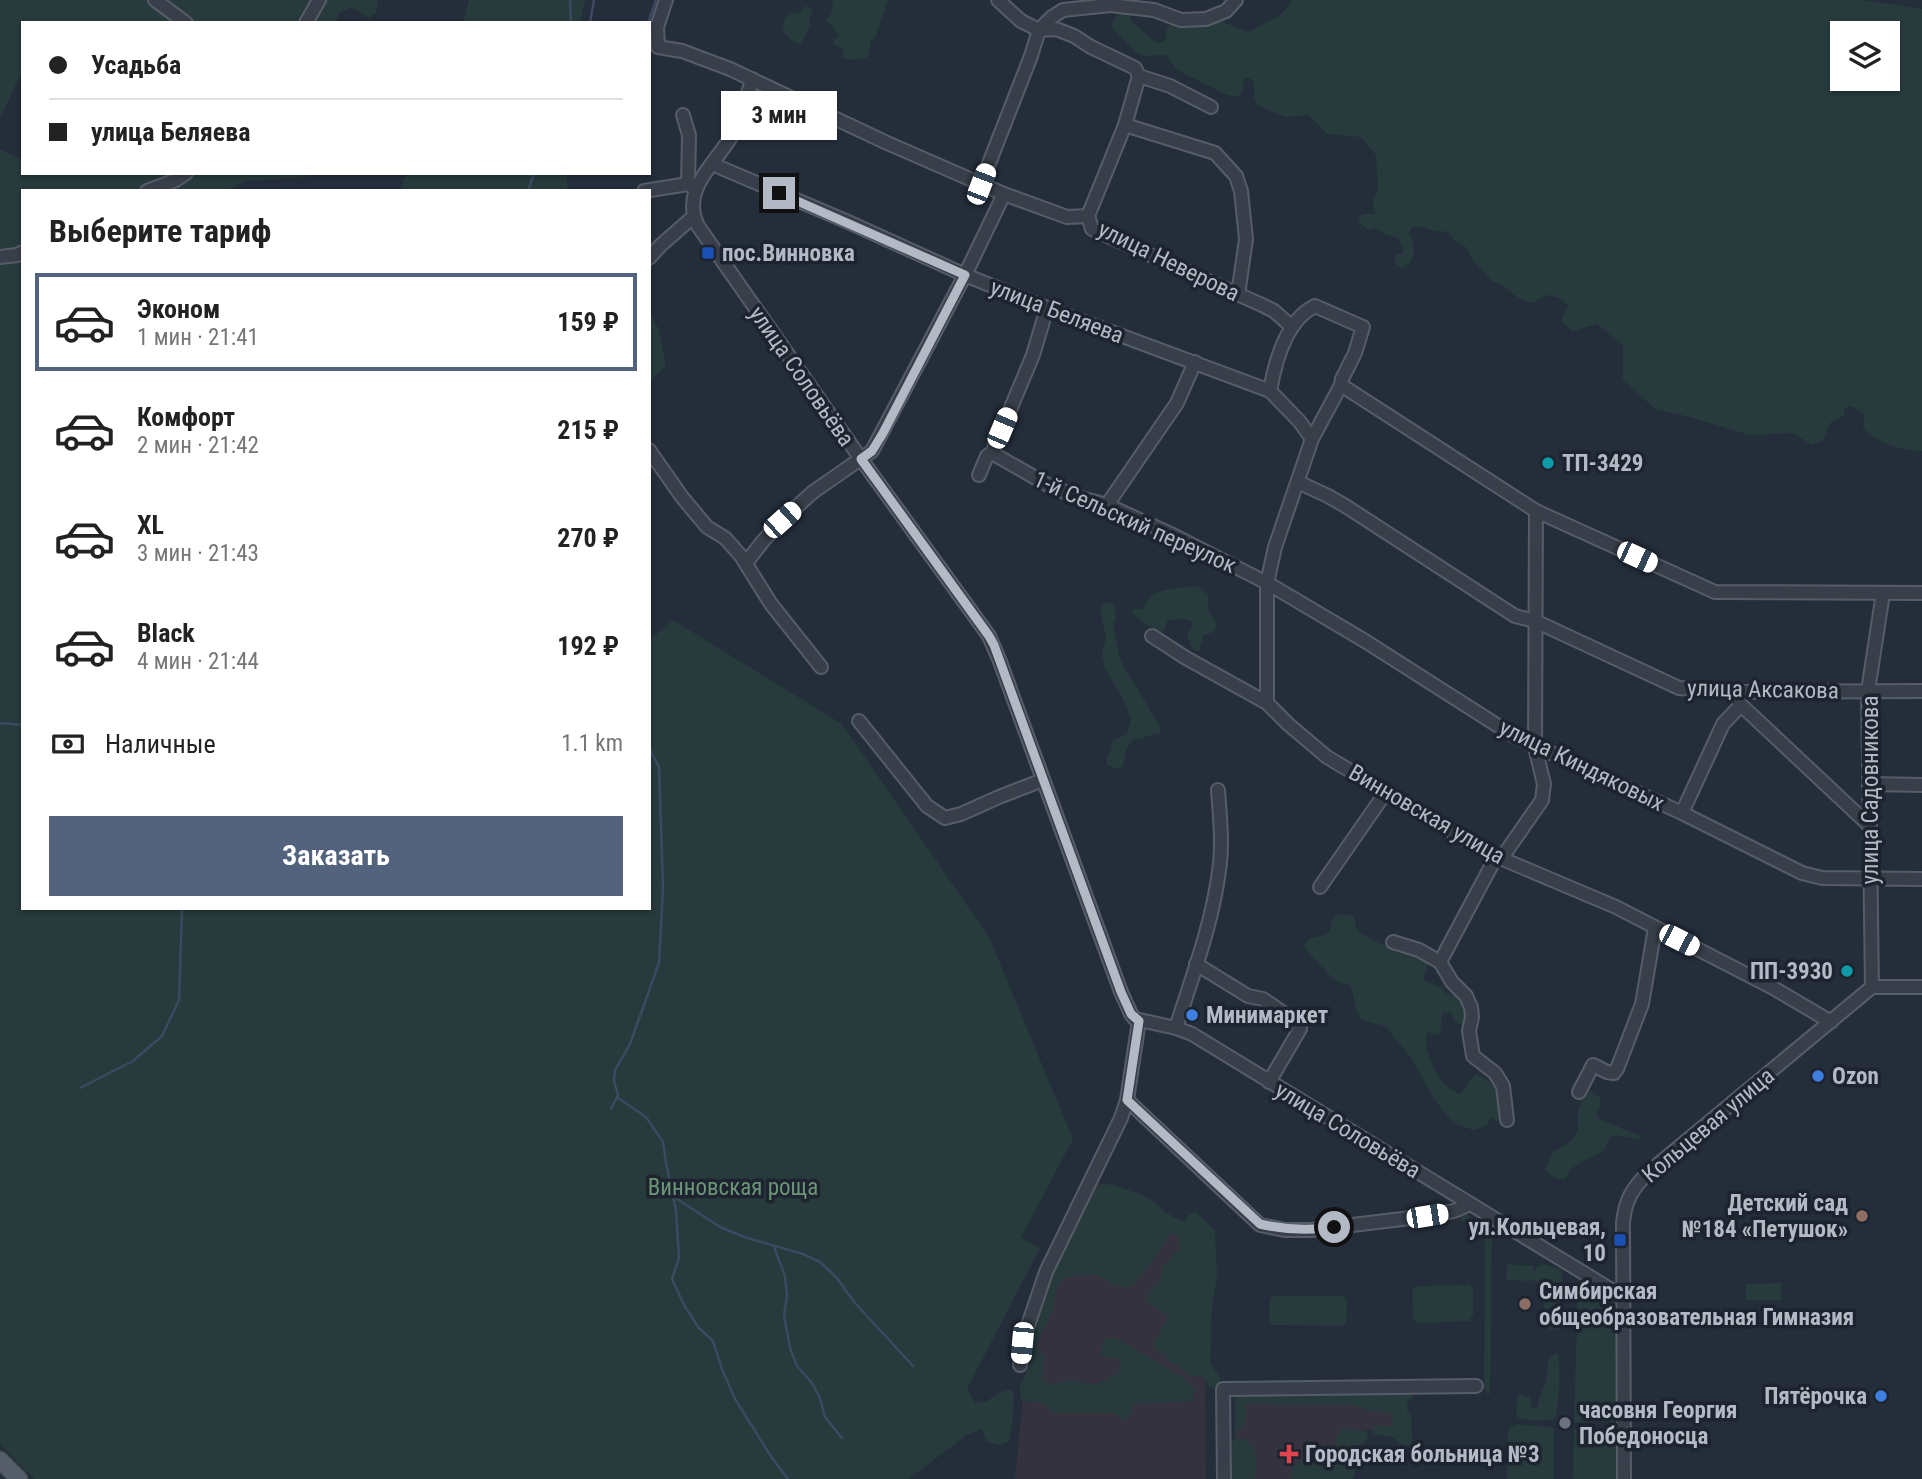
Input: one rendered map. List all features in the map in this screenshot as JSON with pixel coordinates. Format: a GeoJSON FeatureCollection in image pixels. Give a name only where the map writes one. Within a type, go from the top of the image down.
{"type":"FeatureCollection","features":[{"type":"Feature","properties":{"kind":"main road"},"geometry":{"type":"LineString","coordinates":[[0,1460],[19,1479]]}},
{"type":"Feature","properties":{"kind":"street"},"geometry":{"type":"LineString","coordinates":[[155,0],[183,21]]}},
{"type":"Feature","properties":{"kind":"street"},"geometry":{"type":"LineString","coordinates":[[307,21],[319,0]]}},
{"type":"Feature","properties":{"kind":"street","name":"улица Неверова"},"geometry":{"type":"LineString","coordinates":[[666,0],[657,27],[658,47],[702,58],[752,79],[1004,194],[1067,217],[1088,216],[1092,229],[1274,311],[1291,326]]}},
{"type":"Feature","properties":{"kind":"street"},"geometry":{"type":"LineString","coordinates":[[998,0],[1021,21],[1038,30],[1056,29],[1074,36],[1135,68],[1139,76],[1125,125],[1088,216]]}},
{"type":"Feature","properties":{"kind":"street"},"geometry":{"type":"LineString","coordinates":[[981,184],[1031,56],[1038,30],[1052,17],[1063,10],[1110,5],[1154,10],[1181,20],[1206,19],[1226,11],[1236,0]]}},
{"type":"Feature","properties":{"kind":"street"},"geometry":{"type":"LineString","coordinates":[[1139,76],[1170,86],[1211,107]]}},
{"type":"Feature","properties":{"kind":"street"},"geometry":{"type":"LineString","coordinates":[[651,190],[691,186],[712,164],[732,135],[752,79]]}},
{"type":"Feature","properties":{"kind":"street"},"geometry":{"type":"LineString","coordinates":[[651,256],[693,217],[689,135],[683,115]]}},
{"type":"Feature","properties":{"kind":"street"},"geometry":{"type":"LineString","coordinates":[[1125,125],[1215,153],[1236,176],[1241,191],[1246,239],[1238,295]]}},
{"type":"Feature","properties":{"kind":"street","name":"улица Беляева"},"geometry":{"type":"LineString","coordinates":[[712,164],[965,275],[1270,391],[1300,422],[1312,439]]}},
{"type":"Feature","properties":{"kind":"street"},"geometry":{"type":"LineString","coordinates":[[152,189],[183,175]]}},
{"type":"Feature","properties":{"kind":"street"},"geometry":{"type":"LineString","coordinates":[[746,563],[763,541],[813,492],[872,451],[965,275],[1004,194]]}},
{"type":"Feature","properties":{"kind":"street","name":"улица Соловьёва"},"geometry":{"type":"LineString","coordinates":[[693,217],[861,459],[989,636],[1131,1014],[1139,1021],[1192,1034],[1623,1297]]}},
{"type":"Feature","properties":{"kind":"street"},"geometry":{"type":"LineString","coordinates":[[0,257],[21,253]]}},
{"type":"Feature","properties":{"kind":"street"},"geometry":{"type":"LineString","coordinates":[[1267,703],[1267,583],[1275,547],[1312,439],[1355,353],[1363,327],[1315,306],[1308,310],[1291,326],[1273,373],[1270,391]]}},
{"type":"Feature","properties":{"kind":"street"},"geometry":{"type":"LineString","coordinates":[[979,475],[987,456],[992,453],[1033,355],[1047,308]]}},
{"type":"Feature","properties":{"kind":"street"},"geometry":{"type":"LineString","coordinates":[[1107,505],[1177,403],[1195,362]]}},
{"type":"Feature","properties":{"kind":"street"},"geometry":{"type":"LineString","coordinates":[[1340,385],[1536,511],[1715,592],[1922,593]]}},
{"type":"Feature","properties":{"kind":"street"},"geometry":{"type":"LineString","coordinates":[[651,453],[682,498],[707,527],[725,538],[746,563],[752,577],[771,604],[821,667]]}},
{"type":"Feature","properties":{"kind":"street","name":"1-й Сельский переулок"},"geometry":{"type":"LineString","coordinates":[[992,453],[1048,485],[1107,505],[1267,583]]}},
{"type":"Feature","properties":{"kind":"street"},"geometry":{"type":"LineString","coordinates":[[1297,482],[1347,507],[1515,616],[1535,621]]}},
{"type":"Feature","properties":{"kind":"street"},"geometry":{"type":"LineString","coordinates":[[1440,962],[1499,858],[1542,800],[1544,784],[1535,747],[1536,511]]}},
{"type":"Feature","properties":{"kind":"street","name":"улица Киндяковых"},"geometry":{"type":"LineString","coordinates":[[1267,583],[1365,641],[1514,736],[1682,813],[1802,873],[1822,878],[1922,879]]}},
{"type":"Feature","properties":{"kind":"street","name":"улица Садовникова"},"geometry":{"type":"LineString","coordinates":[[1872,987],[1868,691],[1882,593]]}},
{"type":"Feature","properties":{"kind":"street","name":"улица Аксакова"},"geometry":{"type":"LineString","coordinates":[[1535,621],[1679,688],[1733,692],[1922,691]]}},
{"type":"Feature","properties":{"kind":"street","name":"Винновская улица"},"geometry":{"type":"LineString","coordinates":[[1152,636],[1267,703],[1287,724],[1327,757],[1499,858],[1558,881],[1655,928],[1775,989],[1831,1022]]}},
{"type":"Feature","properties":{"kind":"street"},"geometry":{"type":"LineString","coordinates":[[1733,692],[1741,705],[1870,826]]}},
{"type":"Feature","properties":{"kind":"street"},"geometry":{"type":"LineString","coordinates":[[1682,813],[1723,724],[1741,705]]}},
{"type":"Feature","properties":{"kind":"street"},"geometry":{"type":"LineString","coordinates":[[859,721],[927,806],[945,818],[1043,780]]}},
{"type":"Feature","properties":{"kind":"street"},"geometry":{"type":"LineString","coordinates":[[1869,784],[1922,785]]}},
{"type":"Feature","properties":{"kind":"street"},"geometry":{"type":"LineString","coordinates":[[1176,1028],[1196,964],[1219,872],[1219,790]]}},
{"type":"Feature","properties":{"kind":"street"},"geometry":{"type":"LineString","coordinates":[[1320,887],[1386,792]]}},
{"type":"Feature","properties":{"kind":"street"},"geometry":{"type":"LineString","coordinates":[[1578,1092],[1592,1065],[1614,1073],[1617,1069],[1642,1004],[1655,928]]}},
{"type":"Feature","properties":{"kind":"street"},"geometry":{"type":"LineString","coordinates":[[1393,942],[1419,950],[1440,962],[1452,982],[1466,996],[1471,1007],[1469,1031],[1473,1056],[1495,1073],[1503,1086],[1507,1120]]}},
{"type":"Feature","properties":{"kind":"street"},"geometry":{"type":"LineString","coordinates":[[1196,964],[1248,996],[1262,999],[1295,1021],[1300,1029],[1269,1082]]}},
{"type":"Feature","properties":{"kind":"street"},"geometry":{"type":"LineString","coordinates":[[1872,987],[1922,987]]}},
{"type":"Feature","properties":{"kind":"street","name":"Кольцевая улица"},"geometry":{"type":"LineString","coordinates":[[1624,1479],[1623,1297],[1625,1207],[1629,1195],[1638,1183],[1872,987]]}},
{"type":"Feature","properties":{"kind":"street"},"geometry":{"type":"LineString","coordinates":[[1020,1365],[1022,1343],[1046,1272],[1121,1118],[1127,1100],[1139,1021]]}},
{"type":"Feature","properties":{"kind":"street"},"geometry":{"type":"LineString","coordinates":[[1127,1100],[1260,1224],[1285,1230],[1311,1230],[1454,1211],[1470,1204]]}},
{"type":"Feature","properties":{"kind":"street"},"geometry":{"type":"LineString","coordinates":[[1224,1479],[1223,1389],[1476,1386]]}},
{"type":"Feature","properties":{"kind":"shaded area"},"geometry":{"type":"Polygon","coordinates":[[[1096,1181],[1204,1237],[1206,1479],[1015,1479],[1028,1345],[1056,1264],[1096,1181]]]}},
{"type":"Feature","properties":{"kind":"shaded area","name":"Городская больница №3"},"geometry":{"type":"Polygon","coordinates":[[[1401,1395],[1401,1430],[1342,1430],[1342,1479],[1236,1479],[1235,1396],[1401,1395]]]}},
{"type":"Feature","properties":{"kind":"green space"},"geometry":{"type":"Polygon","coordinates":[[[0,0],[378,0],[376,13],[369,18],[351,7],[339,13],[337,21],[21,21],[21,74],[0,118],[0,0]]]}},
{"type":"Feature","properties":{"kind":"green space"},"geometry":{"type":"Polygon","coordinates":[[[469,0],[585,0],[580,21],[464,21],[469,0]]]}},
{"type":"Feature","properties":{"kind":"green space"},"geometry":{"type":"Polygon","coordinates":[[[833,0],[888,0],[876,36],[871,41],[868,57],[851,60],[843,58],[843,50],[832,44],[839,35],[826,19],[831,14],[833,0]]]}},
{"type":"Feature","properties":{"kind":"green space"},"geometry":{"type":"Polygon","coordinates":[[[1293,0],[1863,0],[1922,9],[1922,451],[1898,448],[1876,438],[1863,428],[1864,414],[1851,406],[1845,408],[1844,415],[1829,424],[1824,440],[1812,445],[1793,433],[1749,435],[1655,409],[1623,380],[1623,346],[1597,324],[1572,331],[1561,320],[1568,306],[1559,298],[1545,295],[1533,303],[1521,300],[1499,283],[1493,282],[1473,261],[1467,248],[1454,240],[1447,231],[1411,228],[1409,233],[1414,248],[1413,257],[1402,269],[1396,264],[1394,254],[1402,254],[1404,250],[1399,238],[1384,234],[1376,228],[1369,230],[1358,222],[1362,214],[1375,214],[1373,200],[1378,189],[1376,155],[1360,137],[1327,134],[1309,115],[1286,117],[1257,105],[1254,99],[1254,82],[1249,78],[1244,77],[1242,93],[1237,97],[1227,95],[1177,70],[1166,55],[1143,56],[1136,52],[1112,28],[1112,23],[1118,14],[1131,14],[1131,21],[1157,43],[1165,41],[1167,28],[1172,22],[1216,19],[1248,32],[1279,16],[1293,0]]]}},
{"type":"Feature","properties":{"kind":"green space"},"geometry":{"type":"Polygon","coordinates":[[[805,6],[813,12],[801,45],[783,33],[784,20],[790,12],[799,14],[805,6]]]}},
{"type":"Feature","properties":{"kind":"green space","name":"Винновская роща"},"geometry":{"type":"Polygon","coordinates":[[[0,149],[21,159],[21,175],[312,175],[247,181],[229,189],[21,189],[21,910],[651,910],[651,638],[673,620],[842,724],[989,937],[1073,1139],[1021,1238],[1040,1248],[967,1389],[975,1403],[987,1401],[1000,1392],[1010,1390],[1014,1393],[1009,1442],[999,1445],[987,1442],[981,1429],[967,1435],[909,1479],[34,1479],[0,1444],[0,149]]]}},
{"type":"Feature","properties":{"kind":"green space"},"geometry":{"type":"Polygon","coordinates":[[[407,175],[566,175],[568,189],[401,189],[407,175]]]}},
{"type":"Feature","properties":{"kind":"green space"},"geometry":{"type":"Polygon","coordinates":[[[651,315],[659,330],[666,366],[651,379],[651,315]]]}},
{"type":"Feature","properties":{"kind":"green space"},"geometry":{"type":"Polygon","coordinates":[[[1197,586],[1209,595],[1209,610],[1217,623],[1214,632],[1204,635],[1199,652],[1193,650],[1187,637],[1193,622],[1183,619],[1168,620],[1163,633],[1132,614],[1134,609],[1143,609],[1157,593],[1197,586]]]}},
{"type":"Feature","properties":{"kind":"green space"},"geometry":{"type":"Polygon","coordinates":[[[1104,603],[1111,603],[1115,607],[1116,619],[1113,623],[1120,660],[1161,728],[1160,733],[1134,739],[1127,748],[1122,767],[1117,769],[1107,765],[1107,756],[1113,749],[1110,744],[1127,734],[1131,719],[1123,699],[1105,669],[1102,654],[1106,637],[1100,611],[1104,603]]]}},
{"type":"Feature","properties":{"kind":"green space"},"geometry":{"type":"Polygon","coordinates":[[[1334,916],[1354,916],[1357,930],[1378,943],[1416,952],[1429,962],[1423,980],[1442,988],[1447,994],[1465,997],[1466,1021],[1457,1023],[1451,1012],[1443,1013],[1440,1033],[1437,1035],[1427,1032],[1428,1052],[1441,1080],[1459,1094],[1476,1074],[1490,1082],[1499,1097],[1499,1120],[1491,1117],[1486,1126],[1473,1130],[1453,1123],[1434,1099],[1413,1061],[1385,1026],[1361,1020],[1350,985],[1333,979],[1305,949],[1309,939],[1329,932],[1334,916]]]}},
{"type":"Feature","properties":{"kind":"green space"},"geometry":{"type":"Polygon","coordinates":[[[1591,1090],[1600,1098],[1601,1106],[1596,1111],[1599,1119],[1641,1136],[1639,1139],[1614,1135],[1609,1138],[1605,1150],[1577,1165],[1565,1179],[1552,1176],[1545,1170],[1554,1151],[1570,1142],[1578,1131],[1578,1110],[1591,1090]]]}},
{"type":"Feature","properties":{"kind":"green space"},"geometry":{"type":"Polygon","coordinates":[[[1111,1184],[1142,1195],[1185,1221],[1190,1214],[1196,1212],[1215,1231],[1217,1276],[1212,1308],[1210,1364],[1220,1377],[1219,1383],[1213,1388],[1208,1387],[1200,1376],[1187,1375],[1154,1346],[1167,1315],[1147,1302],[1146,1294],[1159,1283],[1163,1266],[1179,1249],[1180,1242],[1176,1234],[1170,1234],[1146,1270],[1129,1288],[1112,1284],[1098,1275],[1079,1275],[1063,1278],[1057,1288],[1053,1310],[1037,1343],[1038,1350],[1045,1357],[1042,1376],[1049,1385],[1068,1380],[1094,1385],[1106,1380],[1118,1371],[1121,1364],[1118,1358],[1103,1356],[1101,1351],[1104,1340],[1114,1337],[1184,1378],[1195,1390],[1192,1401],[1135,1404],[1131,1417],[1124,1420],[1117,1413],[1056,1413],[1043,1403],[1021,1400],[1020,1392],[1027,1373],[1024,1350],[1052,1268],[1094,1192],[1101,1185],[1111,1184]]]}},
{"type":"Feature","properties":{"kind":"green space"},"geometry":{"type":"Polygon","coordinates":[[[1462,1213],[1490,1230],[1492,1234],[1490,1394],[1486,1393],[1484,1387],[1485,1238],[1482,1232],[1460,1220],[1462,1213]]]}},
{"type":"Feature","properties":{"kind":"green space"},"geometry":{"type":"Polygon","coordinates":[[[1507,1264],[1533,1266],[1533,1274],[1537,1267],[1543,1264],[1560,1269],[1559,1330],[1549,1330],[1545,1319],[1544,1283],[1533,1279],[1506,1280],[1507,1264]]]}},
{"type":"Feature","properties":{"kind":"green space"},"geometry":{"type":"Polygon","coordinates":[[[1580,1277],[1614,1298],[1619,1309],[1618,1422],[1574,1422],[1580,1277]]]}},
{"type":"Feature","properties":{"kind":"green space"},"geometry":{"type":"Polygon","coordinates":[[[1781,1283],[1781,1300],[1746,1300],[1746,1284],[1781,1283]]]}},
{"type":"Feature","properties":{"kind":"green space"},"geometry":{"type":"Polygon","coordinates":[[[1470,1285],[1473,1290],[1473,1315],[1469,1321],[1419,1323],[1413,1320],[1413,1288],[1470,1285]]]}},
{"type":"Feature","properties":{"kind":"green space"},"geometry":{"type":"Polygon","coordinates":[[[1344,1296],[1347,1300],[1346,1324],[1272,1325],[1269,1321],[1270,1298],[1344,1296]]]}},
{"type":"Feature","properties":{"kind":"green space"},"geometry":{"type":"Polygon","coordinates":[[[1554,1354],[1558,1354],[1559,1370],[1556,1417],[1543,1420],[1519,1418],[1516,1415],[1519,1393],[1530,1398],[1531,1407],[1537,1408],[1546,1382],[1548,1361],[1554,1354]]]}},
{"type":"Feature","properties":{"kind":"green space"},"geometry":{"type":"Polygon","coordinates":[[[1409,1393],[1413,1396],[1407,1403],[1407,1410],[1412,1418],[1412,1438],[1411,1444],[1405,1447],[1392,1437],[1377,1435],[1371,1431],[1374,1425],[1392,1425],[1391,1413],[1366,1410],[1352,1404],[1249,1402],[1246,1405],[1243,1427],[1238,1432],[1234,1431],[1236,1394],[1409,1393]]]}},
{"type":"Feature","properties":{"kind":"green space"},"geometry":{"type":"Polygon","coordinates":[[[1516,1424],[1554,1429],[1554,1479],[1507,1479],[1508,1431],[1516,1424]]]}},
{"type":"Feature","properties":{"kind":"green space"},"geometry":{"type":"Polygon","coordinates":[[[1344,1428],[1368,1433],[1367,1439],[1356,1451],[1357,1466],[1353,1479],[1291,1479],[1292,1467],[1304,1460],[1310,1460],[1321,1468],[1329,1467],[1335,1441],[1344,1428]]]}},
{"type":"Feature","properties":{"kind":"green space"},"geometry":{"type":"Polygon","coordinates":[[[1574,1429],[1618,1429],[1618,1479],[1573,1479],[1574,1429]]]}},
{"type":"Feature","properties":{"kind":"green space"},"geometry":{"type":"Polygon","coordinates":[[[1240,1438],[1252,1444],[1256,1454],[1255,1479],[1231,1479],[1233,1440],[1240,1438]]]}},
{"type":"Feature","properties":{"kind":"waterway"},"geometry":{"type":"LineString","coordinates":[[570,0],[571,21]]}},
{"type":"Feature","properties":{"kind":"waterway"},"geometry":{"type":"LineString","coordinates":[[590,21],[594,0]]}},
{"type":"Feature","properties":{"kind":"waterway"},"geometry":{"type":"LineString","coordinates":[[649,21],[656,0]]}},
{"type":"Feature","properties":{"kind":"waterway"},"geometry":{"type":"LineString","coordinates":[[529,189],[533,175]]}},
{"type":"Feature","properties":{"kind":"waterway"},"geometry":{"type":"LineString","coordinates":[[0,723],[21,725]]}},
{"type":"Feature","properties":{"kind":"waterway"},"geometry":{"type":"LineString","coordinates":[[611,1109],[618,1095],[614,1081],[615,1070],[630,1044],[659,963],[663,888],[659,767],[651,752]]}},
{"type":"Feature","properties":{"kind":"waterway"},"geometry":{"type":"LineString","coordinates":[[80,1088],[133,1061],[162,1036],[179,1000],[182,910]]}},
{"type":"Feature","properties":{"kind":"waterway"},"geometry":{"type":"LineString","coordinates":[[618,1098],[646,1117],[663,1142],[676,1210],[679,1258],[672,1279],[699,1328],[713,1341],[735,1399],[788,1479]]}},
{"type":"Feature","properties":{"kind":"waterway"},"geometry":{"type":"LineString","coordinates":[[674,1197],[720,1227],[820,1262],[913,1366]]}},
{"type":"Feature","properties":{"kind":"waterway"},"geometry":{"type":"LineString","coordinates":[[774,1247],[785,1276],[787,1296],[784,1315],[790,1348],[797,1366],[812,1383],[820,1398],[825,1417],[842,1438]]}},
{"type":"Feature","properties":{"kind":"place","name":"пос.Винновка"},"geometry":{"type":"Point","coordinates":[708,253]}},
{"type":"Feature","properties":{"kind":"place","name":"ТП-3429"},"geometry":{"type":"Point","coordinates":[1548,463]}},
{"type":"Feature","properties":{"kind":"place","name":"ПП-3930"},"geometry":{"type":"Point","coordinates":[1847,971]}},
{"type":"Feature","properties":{"kind":"place","name":"Минимаркет"},"geometry":{"type":"Point","coordinates":[1192,1015]}},
{"type":"Feature","properties":{"kind":"place","name":"Ozon"},"geometry":{"type":"Point","coordinates":[1818,1076]}},
{"type":"Feature","properties":{"kind":"place","name":"Детский сад №184 «Петушок»"},"geometry":{"type":"Point","coordinates":[1862,1216]}},
{"type":"Feature","properties":{"kind":"place","name":"ул.Кольцевая, 10"},"geometry":{"type":"Point","coordinates":[1620,1240]}},
{"type":"Feature","properties":{"kind":"place","name":"Симбирская общеобразовательная Гимназия"},"geometry":{"type":"Point","coordinates":[1525,1304]}},
{"type":"Feature","properties":{"kind":"place","name":"Пятёрочка"},"geometry":{"type":"Point","coordinates":[1881,1396]}},
{"type":"Feature","properties":{"kind":"place","name":"часовня Георгия Победоносца"},"geometry":{"type":"Point","coordinates":[1565,1423]}},
{"type":"Feature","properties":{"kind":"place","name":"Городская больница №3"},"geometry":{"type":"Point","coordinates":[1289,1454]}},
{"type":"Feature","properties":{"kind":"route"},"geometry":{"type":"LineString","coordinates":[[779,193],[965,275],[883,433],[872,451],[861,459],[994,645],[1121,992],[1131,1014],[1139,1021],[1127,1100],[1260,1224],[1285,1230],[1334,1227]]}}]}
